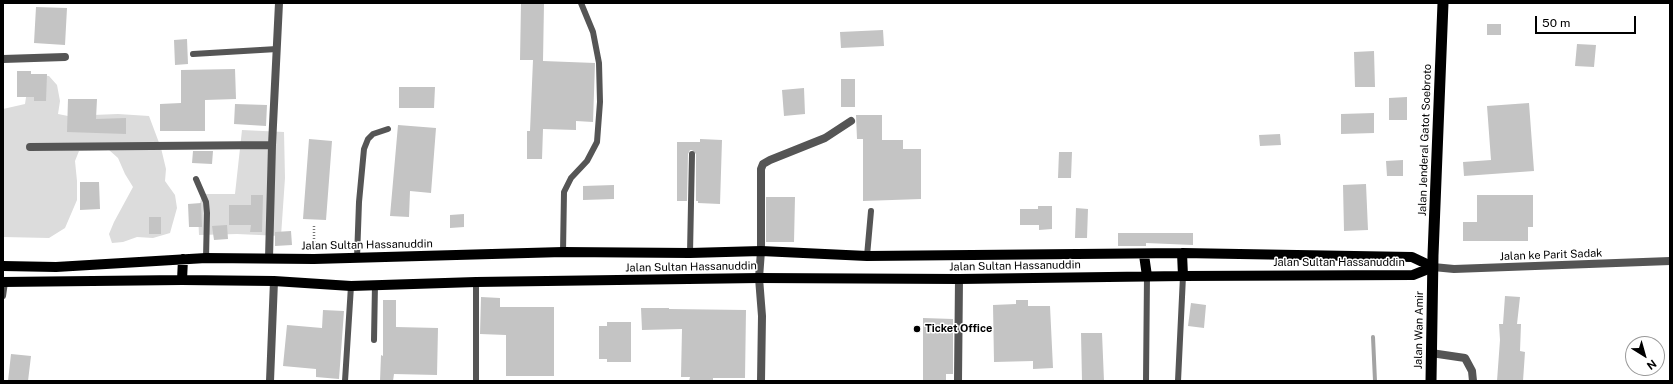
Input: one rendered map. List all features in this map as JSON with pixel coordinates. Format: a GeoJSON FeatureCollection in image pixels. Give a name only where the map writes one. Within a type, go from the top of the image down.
{"type":"FeatureCollection","features":[{"type":"Feature","properties":{"kind":"highway","name":"Jalan Jenderal Gatot Soebroto"},"geometry":{"type":"LineString","coordinates":[[1433,279],[1443,3]]}},
{"type":"Feature","properties":{"kind":"highway","name":"Jalan Wan Amir"},"geometry":{"type":"LineString","coordinates":[[1431,381],[1433,279]]}},
{"type":"Feature","properties":{"kind":"main road","name":"Jalan Sultan Hassanuddin"},"geometry":{"type":"LineString","coordinates":[[3,266],[56,267],[206,258],[314,259],[564,252],[690,253],[761,251],[867,256],[1182,254],[1412,257],[1433,267]]}},
{"type":"Feature","properties":{"kind":"main road"},"geometry":{"type":"LineString","coordinates":[[1182,254],[1183,276]]}},
{"type":"Feature","properties":{"kind":"main road"},"geometry":{"type":"LineString","coordinates":[[1144,255],[1147,276]]}},
{"type":"Feature","properties":{"kind":"main road"},"geometry":{"type":"LineString","coordinates":[[182,280],[183,259]]}},
{"type":"Feature","properties":{"kind":"main road","name":"Jalan Sultan Hassanuddin"},"geometry":{"type":"LineString","coordinates":[[4,282],[182,280],[274,281],[351,286],[375,284],[476,282],[759,278],[959,279],[1147,276],[1413,275],[1433,267]]}},
{"type":"Feature","properties":{"kind":"street"},"geometry":{"type":"LineString","coordinates":[[269,258],[272,145],[279,3]]}},
{"type":"Feature","properties":{"kind":"street"},"geometry":{"type":"LineString","coordinates":[[3,59],[65,57]]}},
{"type":"Feature","properties":{"kind":"street"},"geometry":{"type":"LineString","coordinates":[[761,381],[762,316],[759,278],[761,251],[761,169],[763,164],[770,160],[825,138],[851,121]]}},
{"type":"Feature","properties":{"kind":"street"},"geometry":{"type":"LineString","coordinates":[[30,147],[272,145]]}},
{"type":"Feature","properties":{"kind":"street","name":"Jalan ke Parit Sadak"},"geometry":{"type":"LineString","coordinates":[[1433,267],[1454,270],[1670,261]]}},
{"type":"Feature","properties":{"kind":"street"},"geometry":{"type":"LineString","coordinates":[[958,381],[959,279]]}},
{"type":"Feature","properties":{"kind":"street"},"geometry":{"type":"LineString","coordinates":[[270,381],[274,281]]}},
{"type":"Feature","properties":{"kind":"street"},"geometry":{"type":"LineString","coordinates":[[1431,353],[1465,358],[1472,371],[1473,381]]}},
{"type":"Feature","properties":{"kind":"lane"},"geometry":{"type":"LineString","coordinates":[[564,252],[564,192],[571,178],[586,161],[597,142],[600,102],[599,63],[593,32],[581,3]]}},
{"type":"Feature","properties":{"kind":"lane"},"geometry":{"type":"LineString","coordinates":[[193,54],[277,49]]}},
{"type":"Feature","properties":{"kind":"lane"},"geometry":{"type":"LineString","coordinates":[[357,258],[359,202],[364,149],[368,139],[373,134],[388,129]]}},
{"type":"Feature","properties":{"kind":"lane"},"geometry":{"type":"LineString","coordinates":[[690,253],[692,154]]}},
{"type":"Feature","properties":{"kind":"lane"},"geometry":{"type":"LineString","coordinates":[[196,179],[206,202],[206,258]]}},
{"type":"Feature","properties":{"kind":"lane"},"geometry":{"type":"LineString","coordinates":[[867,256],[871,210]]}},
{"type":"Feature","properties":{"kind":"lane"},"geometry":{"type":"LineString","coordinates":[[1146,381],[1147,276]]}},
{"type":"Feature","properties":{"kind":"lane"},"geometry":{"type":"LineString","coordinates":[[1178,381],[1183,276]]}},
{"type":"Feature","properties":{"kind":"lane"},"geometry":{"type":"LineString","coordinates":[[3,296],[4,282]]}},
{"type":"Feature","properties":{"kind":"lane"},"geometry":{"type":"LineString","coordinates":[[476,282],[476,381]]}},
{"type":"Feature","properties":{"kind":"lane"},"geometry":{"type":"LineString","coordinates":[[374,340],[375,284]]}},
{"type":"Feature","properties":{"kind":"lane"},"geometry":{"type":"LineString","coordinates":[[345,381],[351,286]]}},
{"type":"Feature","properties":{"kind":"path"},"geometry":{"type":"LineString","coordinates":[[314,226],[314,259]]}},
{"type":"Feature","properties":{"kind":"shaded area"},"geometry":{"type":"Polygon","coordinates":[[[37,75],[49,76],[57,85],[60,101],[58,114],[68,116],[118,114],[149,116],[161,148],[166,169],[165,181],[175,195],[177,208],[170,233],[153,238],[137,237],[123,242],[112,243],[109,234],[133,187],[118,158],[109,150],[79,151],[75,161],[77,200],[65,228],[49,238],[3,237],[3,109],[25,104],[28,84],[37,75]]]}},
{"type":"Feature","properties":{"kind":"shaded area"},"geometry":{"type":"Polygon","coordinates":[[[242,130],[284,132],[285,178],[281,236],[237,234],[199,235],[198,214],[202,194],[235,194],[242,130]]]}},
{"type":"Feature","properties":{"kind":"building"},"geometry":{"type":"Polygon","coordinates":[[[521,3],[544,3],[543,61],[595,63],[593,122],[576,121],[576,130],[543,129],[542,159],[527,159],[527,131],[530,131],[533,60],[520,60],[521,3]]]}},
{"type":"Feature","properties":{"kind":"building"},"geometry":{"type":"Polygon","coordinates":[[[36,7],[67,8],[65,45],[34,43],[36,7]]]}},
{"type":"Feature","properties":{"kind":"building"},"geometry":{"type":"Polygon","coordinates":[[[1487,24],[1501,24],[1501,35],[1487,35],[1487,24]]]}},
{"type":"Feature","properties":{"kind":"building"},"geometry":{"type":"Polygon","coordinates":[[[883,30],[884,46],[841,48],[840,32],[883,30]]]}},
{"type":"Feature","properties":{"kind":"building"},"geometry":{"type":"Polygon","coordinates":[[[187,39],[188,64],[175,65],[174,40],[187,39]]]}},
{"type":"Feature","properties":{"kind":"building"},"geometry":{"type":"Polygon","coordinates":[[[1577,44],[1596,45],[1594,67],[1575,66],[1577,44]]]}},
{"type":"Feature","properties":{"kind":"building"},"geometry":{"type":"Polygon","coordinates":[[[1374,51],[1375,87],[1355,87],[1354,52],[1374,51]]]}},
{"type":"Feature","properties":{"kind":"building"},"geometry":{"type":"Polygon","coordinates":[[[235,69],[236,99],[205,100],[205,131],[160,131],[160,104],[181,103],[181,70],[235,69]]]}},
{"type":"Feature","properties":{"kind":"building"},"geometry":{"type":"Polygon","coordinates":[[[17,71],[31,71],[31,74],[47,74],[46,101],[34,101],[34,97],[17,97],[17,71]]]}},
{"type":"Feature","properties":{"kind":"building"},"geometry":{"type":"Polygon","coordinates":[[[841,79],[855,79],[855,107],[841,107],[841,79]]]}},
{"type":"Feature","properties":{"kind":"building"},"geometry":{"type":"Polygon","coordinates":[[[399,87],[435,87],[434,108],[399,108],[399,87]]]}},
{"type":"Feature","properties":{"kind":"building"},"geometry":{"type":"Polygon","coordinates":[[[804,88],[805,114],[784,116],[782,90],[804,88]]]}},
{"type":"Feature","properties":{"kind":"building"},"geometry":{"type":"Polygon","coordinates":[[[1407,97],[1407,120],[1389,120],[1389,98],[1407,97]]]}},
{"type":"Feature","properties":{"kind":"building"},"geometry":{"type":"Polygon","coordinates":[[[68,99],[97,99],[96,119],[126,118],[126,134],[67,132],[68,99]]]}},
{"type":"Feature","properties":{"kind":"building"},"geometry":{"type":"Polygon","coordinates":[[[1529,103],[1534,171],[1464,176],[1463,162],[1491,160],[1487,106],[1529,103]]]}},
{"type":"Feature","properties":{"kind":"building"},"geometry":{"type":"Polygon","coordinates":[[[235,104],[267,105],[266,126],[234,124],[235,104]]]}},
{"type":"Feature","properties":{"kind":"building"},"geometry":{"type":"Polygon","coordinates":[[[1374,113],[1374,133],[1341,134],[1341,114],[1374,113]]]}},
{"type":"Feature","properties":{"kind":"building"},"geometry":{"type":"Polygon","coordinates":[[[856,115],[882,115],[882,140],[903,140],[903,149],[921,149],[921,199],[863,201],[863,139],[857,139],[856,115]]]}},
{"type":"Feature","properties":{"kind":"building"},"geometry":{"type":"Polygon","coordinates":[[[398,125],[436,128],[431,193],[410,191],[409,217],[390,216],[398,125]]]}},
{"type":"Feature","properties":{"kind":"building"},"geometry":{"type":"Polygon","coordinates":[[[1280,134],[1281,145],[1260,146],[1259,135],[1280,134]]]}},
{"type":"Feature","properties":{"kind":"building"},"geometry":{"type":"Polygon","coordinates":[[[309,139],[332,141],[326,220],[303,219],[309,139]]]}},
{"type":"Feature","properties":{"kind":"building"},"geometry":{"type":"Polygon","coordinates":[[[700,139],[722,140],[720,204],[698,203],[698,201],[696,201],[696,154],[692,150],[690,150],[688,154],[687,201],[677,201],[677,142],[700,142],[700,139]]]}},
{"type":"Feature","properties":{"kind":"building"},"geometry":{"type":"Polygon","coordinates":[[[193,151],[213,151],[212,164],[192,163],[193,151]]]}},
{"type":"Feature","properties":{"kind":"building"},"geometry":{"type":"Polygon","coordinates":[[[1059,152],[1072,152],[1071,178],[1058,178],[1059,152]]]}},
{"type":"Feature","properties":{"kind":"building"},"geometry":{"type":"Polygon","coordinates":[[[1403,160],[1403,176],[1387,176],[1386,161],[1403,160]]]}},
{"type":"Feature","properties":{"kind":"building"},"geometry":{"type":"Polygon","coordinates":[[[80,182],[99,182],[100,209],[80,210],[80,182]]]}},
{"type":"Feature","properties":{"kind":"building"},"geometry":{"type":"Polygon","coordinates":[[[1366,184],[1368,230],[1344,231],[1343,185],[1366,184]]]}},
{"type":"Feature","properties":{"kind":"building"},"geometry":{"type":"Polygon","coordinates":[[[614,185],[614,199],[583,200],[583,186],[614,185]]]}},
{"type":"Feature","properties":{"kind":"building"},"geometry":{"type":"Polygon","coordinates":[[[251,195],[263,195],[262,232],[250,232],[251,225],[229,225],[229,205],[251,205],[251,195]]]}},
{"type":"Feature","properties":{"kind":"building"},"geometry":{"type":"Polygon","coordinates":[[[1477,195],[1533,195],[1533,227],[1528,227],[1528,241],[1463,241],[1463,222],[1477,222],[1477,195]]]}},
{"type":"Feature","properties":{"kind":"building"},"geometry":{"type":"Polygon","coordinates":[[[766,197],[795,197],[794,242],[766,242],[766,197]]]}},
{"type":"Feature","properties":{"kind":"building"},"geometry":{"type":"Polygon","coordinates":[[[201,203],[202,227],[189,227],[188,204],[201,203]]]}},
{"type":"Feature","properties":{"kind":"building"},"geometry":{"type":"Polygon","coordinates":[[[1038,206],[1052,206],[1052,229],[1039,230],[1039,225],[1020,225],[1020,209],[1038,209],[1038,206]]]}},
{"type":"Feature","properties":{"kind":"building"},"geometry":{"type":"Polygon","coordinates":[[[1076,208],[1088,209],[1087,238],[1075,238],[1076,208]]]}},
{"type":"Feature","properties":{"kind":"building"},"geometry":{"type":"Polygon","coordinates":[[[464,214],[464,227],[450,228],[450,215],[464,214]]]}},
{"type":"Feature","properties":{"kind":"building"},"geometry":{"type":"Polygon","coordinates":[[[149,217],[161,217],[161,234],[149,234],[149,217]]]}},
{"type":"Feature","properties":{"kind":"building"},"geometry":{"type":"Polygon","coordinates":[[[227,225],[228,239],[214,240],[212,226],[227,225]]]}},
{"type":"Feature","properties":{"kind":"building"},"geometry":{"type":"Polygon","coordinates":[[[291,231],[292,245],[275,246],[275,232],[291,231]]]}},
{"type":"Feature","properties":{"kind":"building"},"geometry":{"type":"Polygon","coordinates":[[[1118,233],[1193,233],[1193,245],[1146,243],[1146,246],[1118,246],[1118,233]]]}},
{"type":"Feature","properties":{"kind":"building"},"geometry":{"type":"Polygon","coordinates":[[[1505,296],[1520,297],[1517,324],[1521,324],[1520,351],[1525,352],[1523,381],[1497,381],[1500,340],[1499,324],[1503,324],[1505,296]]]}},
{"type":"Feature","properties":{"kind":"building"},"geometry":{"type":"Polygon","coordinates":[[[481,297],[500,298],[500,307],[554,307],[554,376],[506,376],[506,335],[480,334],[481,297]]]}},
{"type":"Feature","properties":{"kind":"building"},"geometry":{"type":"Polygon","coordinates":[[[383,300],[396,300],[396,327],[438,328],[437,375],[394,374],[393,381],[380,381],[381,355],[383,356],[383,300]]]}},
{"type":"Feature","properties":{"kind":"building"},"geometry":{"type":"Polygon","coordinates":[[[1016,300],[1028,300],[1028,306],[1050,306],[1053,368],[1033,369],[1033,361],[994,362],[993,305],[1016,304],[1016,300]]]}},
{"type":"Feature","properties":{"kind":"building"},"geometry":{"type":"Polygon","coordinates":[[[1191,303],[1206,305],[1204,328],[1188,326],[1191,303]]]}},
{"type":"Feature","properties":{"kind":"building"},"geometry":{"type":"Polygon","coordinates":[[[641,308],[746,310],[745,378],[713,378],[713,381],[689,381],[690,377],[681,377],[682,329],[642,330],[641,308]]]}},
{"type":"Feature","properties":{"kind":"building"},"geometry":{"type":"Polygon","coordinates":[[[323,310],[344,311],[339,379],[316,377],[316,369],[283,366],[287,325],[322,328],[323,310]]]}},
{"type":"Feature","properties":{"kind":"building"},"geometry":{"type":"Polygon","coordinates":[[[923,318],[953,319],[953,374],[946,374],[946,381],[923,381],[923,318]]]}},
{"type":"Feature","properties":{"kind":"building"},"geometry":{"type":"Polygon","coordinates":[[[607,322],[631,322],[631,362],[607,362],[607,359],[599,359],[599,326],[607,326],[607,322]]]}},
{"type":"Feature","properties":{"kind":"building"},"geometry":{"type":"Polygon","coordinates":[[[1081,333],[1102,333],[1104,381],[1082,381],[1081,333]]]}},
{"type":"Feature","properties":{"kind":"building"},"geometry":{"type":"Polygon","coordinates":[[[11,354],[31,356],[28,381],[8,381],[11,354]]]}},
{"type":"Feature","properties":{"kind":"waterway"},"geometry":{"type":"LineString","coordinates":[[1373,337],[1375,381]]}},
{"type":"Feature","properties":{"kind":"place","name":"Ticket Office"},"geometry":{"type":"Point","coordinates":[917,329]}}]}
